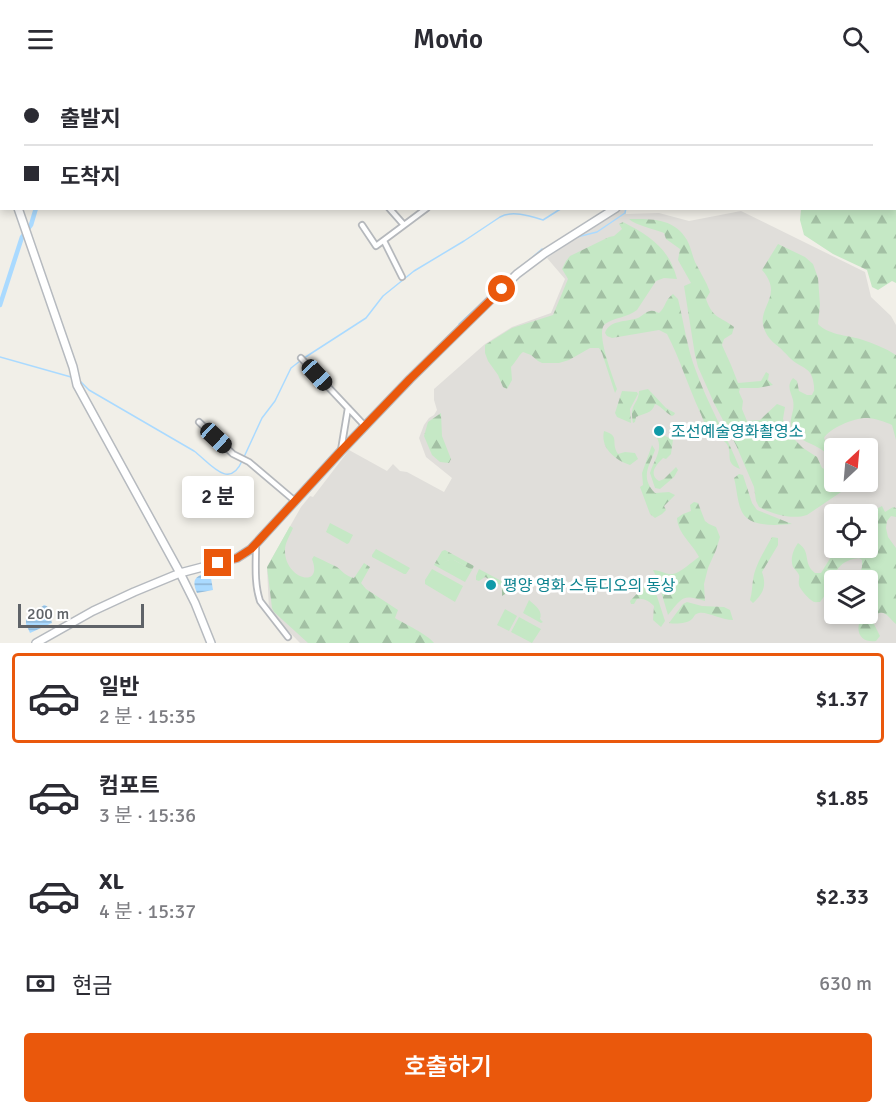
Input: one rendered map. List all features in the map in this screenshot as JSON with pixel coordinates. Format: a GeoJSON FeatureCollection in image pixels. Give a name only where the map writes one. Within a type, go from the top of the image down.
{"type":"FeatureCollection","features":[{"type":"Feature","properties":{"kind":"main road"},"geometry":{"type":"LineString","coordinates":[[19,210],[75,372],[77,385],[180,573],[211,643]]}},
{"type":"Feature","properties":{"kind":"main road"},"geometry":{"type":"LineString","coordinates":[[36,643],[93,611],[134,592],[180,573],[237,558],[256,545],[410,379],[517,274],[606,211]]}},
{"type":"Feature","properties":{"kind":"street"},"geometry":{"type":"LineString","coordinates":[[391,210],[404,225]]}},
{"type":"Feature","properties":{"kind":"street"},"geometry":{"type":"LineString","coordinates":[[362,225],[376,246],[424,210]]}},
{"type":"Feature","properties":{"kind":"street"},"geometry":{"type":"LineString","coordinates":[[384,241],[402,277]]}},
{"type":"Feature","properties":{"kind":"street"},"geometry":{"type":"LineString","coordinates":[[301,357],[365,426]]}},
{"type":"Feature","properties":{"kind":"street"},"geometry":{"type":"LineString","coordinates":[[341,451],[348,408]]}},
{"type":"Feature","properties":{"kind":"street"},"geometry":{"type":"LineString","coordinates":[[199,422],[233,454],[296,501]]}},
{"type":"Feature","properties":{"kind":"street"},"geometry":{"type":"LineString","coordinates":[[256,545],[256,577],[260,601],[288,637]]}},
{"type":"Feature","properties":{"kind":"shaded area","name":"조선예술영화촬영소"},"geometry":{"type":"Polygon","coordinates":[[[618,210],[626,210],[626,214],[659,213],[689,221],[741,211],[865,272],[871,297],[891,316],[896,325],[896,643],[300,643],[269,611],[267,567],[301,507],[310,496],[313,497],[349,450],[387,471],[393,464],[400,471],[407,472],[444,492],[452,478],[426,457],[419,438],[424,425],[437,410],[434,389],[485,344],[512,327],[551,313],[565,279],[547,258],[618,210]]]}},
{"type":"Feature","properties":{"kind":"green space"},"geometry":{"type":"Polygon","coordinates":[[[801,210],[896,210],[896,283],[892,281],[878,290],[872,287],[867,270],[833,254],[804,235],[800,220],[801,210]]]}},
{"type":"Feature","properties":{"kind":"green space"},"geometry":{"type":"Polygon","coordinates":[[[629,219],[662,221],[676,227],[682,233],[710,292],[706,299],[709,305],[714,314],[734,327],[732,334],[724,339],[722,345],[738,383],[761,381],[766,372],[769,374],[768,380],[773,385],[740,388],[742,409],[747,421],[760,420],[777,404],[785,407],[783,419],[790,435],[803,448],[817,457],[824,469],[824,492],[841,492],[807,515],[795,517],[783,515],[759,507],[754,487],[736,445],[698,367],[684,286],[691,283],[678,260],[680,249],[666,239],[664,233],[629,219]]]}},
{"type":"Feature","properties":{"kind":"green space"},"geometry":{"type":"Polygon","coordinates":[[[623,222],[642,232],[664,251],[677,279],[664,278],[656,281],[637,310],[605,324],[602,329],[603,345],[617,389],[615,393],[599,348],[590,348],[559,363],[542,363],[523,352],[511,367],[512,380],[507,389],[503,387],[488,361],[485,345],[512,328],[553,315],[568,279],[562,269],[566,261],[570,256],[614,236],[622,229],[619,224],[623,222]]]}},
{"type":"Feature","properties":{"kind":"green space"},"geometry":{"type":"Polygon","coordinates":[[[778,244],[805,257],[813,264],[818,278],[820,305],[818,324],[832,333],[870,342],[896,355],[896,440],[892,425],[868,418],[850,421],[827,434],[824,438],[824,452],[795,433],[791,424],[793,400],[790,384],[793,378],[797,381],[799,391],[812,395],[813,380],[809,372],[772,341],[764,329],[764,312],[771,289],[769,280],[762,270],[778,244]]]}},
{"type":"Feature","properties":{"kind":"green space"},"geometry":{"type":"Polygon","coordinates":[[[673,294],[678,299],[690,353],[701,384],[740,469],[730,461],[726,443],[714,436],[707,428],[667,334],[659,330],[612,338],[605,333],[614,324],[638,318],[650,311],[659,313],[673,294]]]}},
{"type":"Feature","properties":{"kind":"green space"},"geometry":{"type":"Polygon","coordinates":[[[648,389],[666,408],[675,413],[672,416],[655,404],[650,411],[636,417],[633,423],[632,412],[639,391],[648,389]]]}},
{"type":"Feature","properties":{"kind":"green space"},"geometry":{"type":"Polygon","coordinates":[[[622,391],[638,394],[630,409],[631,423],[617,417],[615,413],[622,391]]]}},
{"type":"Feature","properties":{"kind":"green space"},"geometry":{"type":"Polygon","coordinates":[[[441,413],[442,436],[451,459],[449,463],[440,462],[432,455],[424,436],[428,422],[441,413]]]}},
{"type":"Feature","properties":{"kind":"green space"},"geometry":{"type":"Polygon","coordinates":[[[654,430],[669,438],[671,432],[674,432],[671,454],[658,464],[654,475],[659,481],[676,467],[678,470],[674,477],[660,489],[655,488],[650,473],[659,447],[654,430]]]}},
{"type":"Feature","properties":{"kind":"green space"},"geometry":{"type":"Polygon","coordinates":[[[604,431],[614,437],[618,454],[635,453],[638,459],[630,465],[614,457],[604,443],[604,431]]]}},
{"type":"Feature","properties":{"kind":"green space"},"geometry":{"type":"Polygon","coordinates":[[[652,445],[655,450],[647,472],[650,487],[655,493],[669,492],[675,495],[664,506],[666,510],[655,518],[650,514],[640,487],[643,485],[642,473],[652,445]]]}},
{"type":"Feature","properties":{"kind":"green space"},"geometry":{"type":"Polygon","coordinates":[[[739,474],[743,475],[752,503],[757,510],[792,524],[757,523],[746,517],[739,504],[734,478],[739,474]]]}},
{"type":"Feature","properties":{"kind":"green space"},"geometry":{"type":"Polygon","coordinates":[[[694,502],[698,503],[705,521],[716,527],[720,537],[704,584],[705,601],[684,599],[668,615],[653,570],[673,574],[699,557],[683,534],[677,518],[691,511],[690,505],[694,502]]]}},
{"type":"Feature","properties":{"kind":"green space"},"geometry":{"type":"Polygon","coordinates":[[[882,506],[885,512],[893,507],[896,508],[896,517],[891,516],[886,528],[888,537],[896,548],[896,624],[885,614],[878,614],[878,570],[861,570],[862,560],[859,558],[878,558],[878,508],[882,506]]]}},
{"type":"Feature","properties":{"kind":"green space"},"geometry":{"type":"Polygon","coordinates":[[[330,523],[353,535],[349,543],[326,532],[330,523]]]}},
{"type":"Feature","properties":{"kind":"green space"},"geometry":{"type":"Polygon","coordinates":[[[290,526],[293,528],[285,550],[286,560],[296,574],[303,577],[313,575],[312,559],[314,556],[354,578],[364,563],[370,567],[361,583],[366,589],[398,610],[395,618],[434,643],[308,643],[272,608],[267,567],[290,526]]]}},
{"type":"Feature","properties":{"kind":"green space"},"geometry":{"type":"Polygon","coordinates":[[[772,537],[778,538],[778,545],[762,572],[763,589],[753,603],[750,600],[754,574],[772,537]]]}},
{"type":"Feature","properties":{"kind":"green space"},"geometry":{"type":"Polygon","coordinates":[[[798,543],[805,550],[811,569],[815,573],[821,573],[830,558],[859,558],[850,560],[837,570],[824,570],[824,596],[820,602],[815,602],[802,591],[799,586],[799,575],[792,564],[793,552],[798,543]]]}},
{"type":"Feature","properties":{"kind":"green space"},"geometry":{"type":"Polygon","coordinates":[[[376,549],[410,568],[406,574],[372,557],[376,549]]]}},
{"type":"Feature","properties":{"kind":"green space"},"geometry":{"type":"Polygon","coordinates":[[[445,550],[474,566],[472,570],[454,560],[440,565],[435,563],[445,550]]]}},
{"type":"Feature","properties":{"kind":"green space"},"geometry":{"type":"Polygon","coordinates":[[[454,560],[472,570],[465,582],[434,565],[454,560]]]}},
{"type":"Feature","properties":{"kind":"green space"},"geometry":{"type":"Polygon","coordinates":[[[432,569],[463,586],[455,602],[425,584],[432,569]]]}},
{"type":"Feature","properties":{"kind":"green space"},"geometry":{"type":"Polygon","coordinates":[[[479,569],[511,586],[508,592],[502,596],[502,586],[485,577],[479,581],[476,580],[479,569]]]}},
{"type":"Feature","properties":{"kind":"green space"},"geometry":{"type":"Polygon","coordinates":[[[649,581],[654,587],[665,621],[661,627],[653,620],[654,606],[652,604],[642,599],[637,599],[634,604],[630,601],[649,581]]]}},
{"type":"Feature","properties":{"kind":"green space"},"geometry":{"type":"Polygon","coordinates":[[[529,600],[536,606],[543,622],[523,613],[529,600]]]}},
{"type":"Feature","properties":{"kind":"green space"},"geometry":{"type":"Polygon","coordinates":[[[687,602],[702,606],[724,607],[730,610],[733,620],[702,613],[696,614],[687,622],[669,623],[687,602]]]}},
{"type":"Feature","properties":{"kind":"green space"},"geometry":{"type":"Polygon","coordinates":[[[505,609],[517,616],[509,631],[497,625],[505,609]]]}},
{"type":"Feature","properties":{"kind":"green space"},"geometry":{"type":"Polygon","coordinates":[[[519,617],[541,629],[532,643],[511,632],[519,617]]]}},
{"type":"Feature","properties":{"kind":"green space"},"geometry":{"type":"Polygon","coordinates":[[[859,624],[874,624],[880,636],[876,641],[868,641],[862,638],[858,628],[859,624]]]}},
{"type":"Feature","properties":{"kind":"water"},"geometry":{"type":"Polygon","coordinates":[[[210,572],[213,590],[197,593],[196,578],[210,572]]]}},
{"type":"Feature","properties":{"kind":"water"},"geometry":{"type":"Polygon","coordinates":[[[44,605],[50,610],[52,623],[30,633],[26,619],[44,605]]]}},
{"type":"Feature","properties":{"kind":"waterway"},"geometry":{"type":"LineString","coordinates":[[0,305],[22,237],[31,225],[35,210]]}},
{"type":"Feature","properties":{"kind":"waterway"},"geometry":{"type":"LineString","coordinates":[[304,358],[366,318],[383,296],[414,271],[500,217],[515,214],[543,220],[559,210]]}},
{"type":"Feature","properties":{"kind":"waterway"},"geometry":{"type":"LineString","coordinates":[[577,237],[597,232],[625,213],[626,210]]}},
{"type":"Feature","properties":{"kind":"waterway"},"geometry":{"type":"LineString","coordinates":[[547,256],[565,244]]}},
{"type":"Feature","properties":{"kind":"waterway"},"geometry":{"type":"LineString","coordinates":[[521,267],[542,249],[544,252]]}},
{"type":"Feature","properties":{"kind":"waterway"},"geometry":{"type":"LineString","coordinates":[[459,324],[511,276]]}},
{"type":"Feature","properties":{"kind":"waterway"},"geometry":{"type":"LineString","coordinates":[[0,357],[71,377]]}},
{"type":"Feature","properties":{"kind":"waterway"},"geometry":{"type":"LineString","coordinates":[[244,457],[262,418],[275,401],[291,368],[300,361]]}},
{"type":"Feature","properties":{"kind":"waterway"},"geometry":{"type":"LineString","coordinates":[[79,380],[89,390],[194,451],[212,467],[225,474],[231,474],[237,470],[242,461]]}},
{"type":"Feature","properties":{"kind":"place","name":"조선예술영화촬영소"},"geometry":{"type":"Point","coordinates":[659,431]}},
{"type":"Feature","properties":{"kind":"place","name":"평양 영화 스튜디오의 동상"},"geometry":{"type":"Point","coordinates":[491,585]}},
{"type":"Feature","properties":{"kind":"route"},"geometry":{"type":"LineString","coordinates":[[218,563],[237,558],[262,539],[410,379],[502,289]]}}]}
